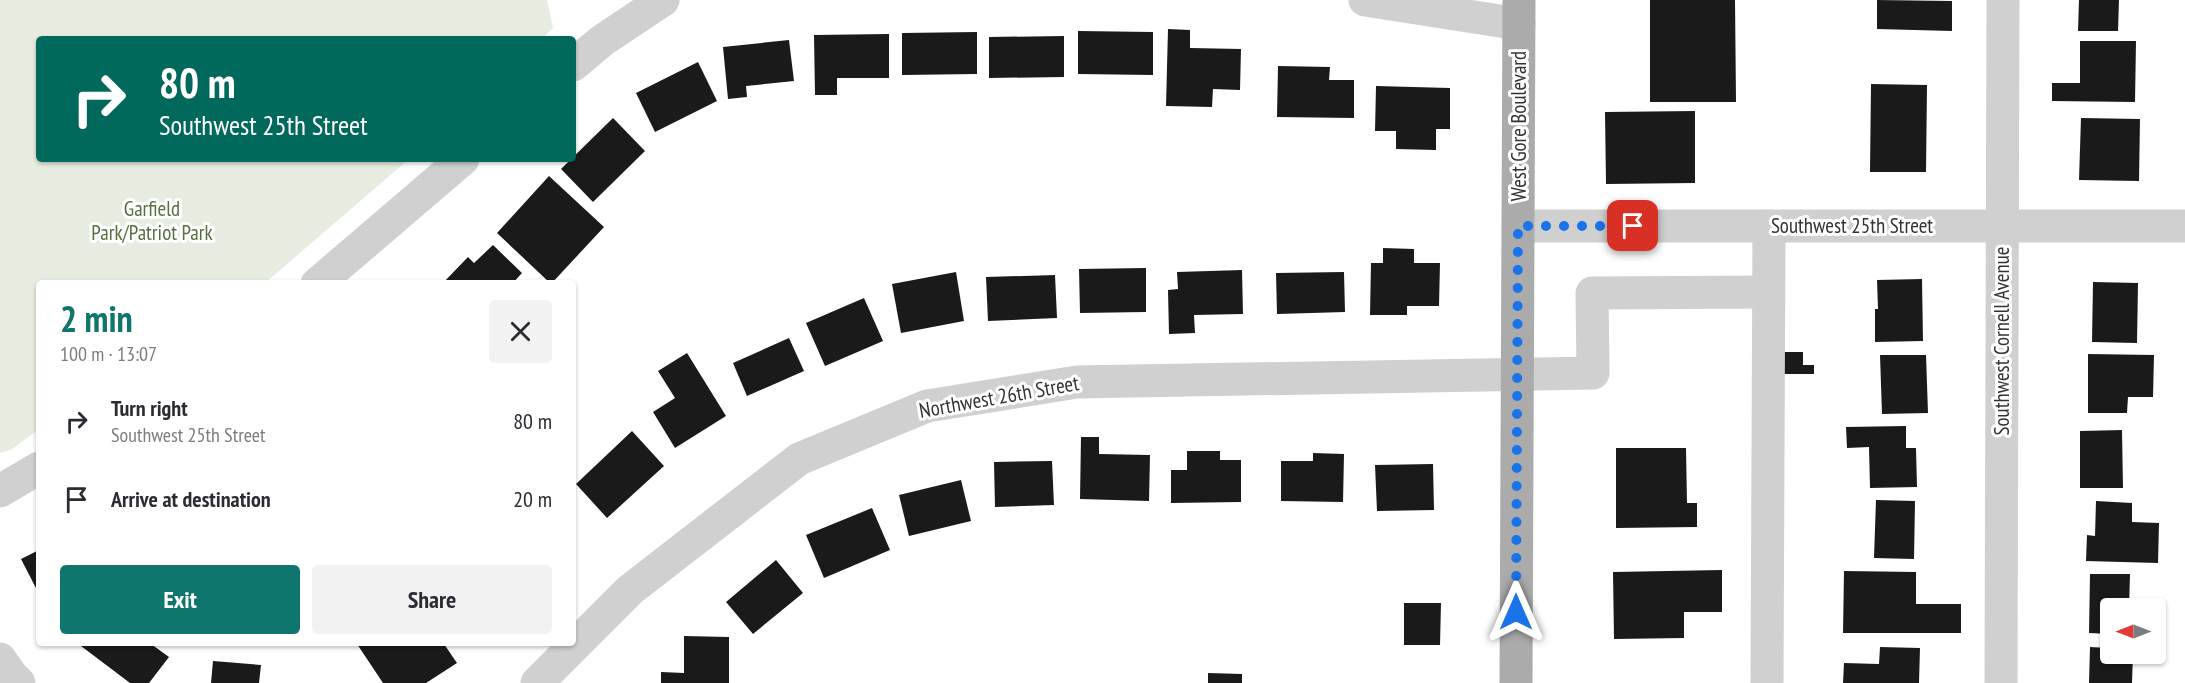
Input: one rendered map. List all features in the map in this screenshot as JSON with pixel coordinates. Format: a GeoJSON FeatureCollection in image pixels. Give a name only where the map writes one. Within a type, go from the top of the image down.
{"type":"FeatureCollection","features":[{"type":"Feature","properties":{"kind":"main road","name":"West Gore Boulevard"},"geometry":{"type":"LineString","coordinates":[[1516,683],[1519,12]]}},
{"type":"Feature","properties":{"kind":"street"},"geometry":{"type":"LineString","coordinates":[[576,63],[603,40],[663,0]]}},
{"type":"Feature","properties":{"kind":"street"},"geometry":{"type":"LineString","coordinates":[[1365,0],[1519,12]]}},
{"type":"Feature","properties":{"kind":"street","name":"Southwest Cornell Avenue"},"geometry":{"type":"LineString","coordinates":[[2001,683],[2003,0]]}},
{"type":"Feature","properties":{"kind":"street"},"geometry":{"type":"LineString","coordinates":[[322,280],[459,162]]}},
{"type":"Feature","properties":{"kind":"street","name":"Southwest 25th Street"},"geometry":{"type":"LineString","coordinates":[[1518,226],[2185,226]]}},
{"type":"Feature","properties":{"kind":"street"},"geometry":{"type":"LineString","coordinates":[[1767,683],[1769,226]]}},
{"type":"Feature","properties":{"kind":"street","name":"Northwest 26th Street"},"geometry":{"type":"LineString","coordinates":[[576,644],[630,590],[800,459],[927,406],[1077,382],[1593,373],[1592,293],[1768,292]]}},
{"type":"Feature","properties":{"kind":"street"},"geometry":{"type":"LineString","coordinates":[[0,491],[36,470]]}},
{"type":"Feature","properties":{"kind":"street","name":"Northwest 26th Street"},"geometry":{"type":"LineString","coordinates":[[537,683],[574,646]]}},
{"type":"Feature","properties":{"kind":"street"},"geometry":{"type":"LineString","coordinates":[[0,659],[19,683]]}},
{"type":"Feature","properties":{"kind":"green space","name":"Garfield Park/Patriot Park"},"geometry":{"type":"Polygon","coordinates":[[[0,0],[547,0],[553,28],[544,36],[36,36],[36,162],[406,162],[268,280],[36,280],[36,431],[12,449],[0,453],[0,0]]]}},
{"type":"Feature","properties":{"kind":"building"},"geometry":{"type":"Polygon","coordinates":[[[1650,0],[1735,0],[1736,102],[1650,102],[1650,0]]]}},
{"type":"Feature","properties":{"kind":"building"},"geometry":{"type":"Polygon","coordinates":[[[1877,0],[1952,1],[1952,31],[1877,29],[1877,0]]]}},
{"type":"Feature","properties":{"kind":"building"},"geometry":{"type":"Polygon","coordinates":[[[2079,0],[2119,0],[2118,31],[2078,31],[2079,0]]]}},
{"type":"Feature","properties":{"kind":"building"},"geometry":{"type":"Polygon","coordinates":[[[1168,29],[1190,30],[1190,48],[1241,49],[1240,90],[1213,89],[1212,107],[1166,106],[1168,29]]]}},
{"type":"Feature","properties":{"kind":"building"},"geometry":{"type":"Polygon","coordinates":[[[1078,31],[1153,32],[1153,75],[1078,74],[1078,31]]]}},
{"type":"Feature","properties":{"kind":"building"},"geometry":{"type":"Polygon","coordinates":[[[977,32],[977,74],[902,75],[902,33],[977,32]]]}},
{"type":"Feature","properties":{"kind":"building"},"geometry":{"type":"Polygon","coordinates":[[[889,34],[889,78],[837,78],[837,95],[815,95],[814,35],[889,34]]]}},
{"type":"Feature","properties":{"kind":"building"},"geometry":{"type":"Polygon","coordinates":[[[1064,36],[1064,77],[989,78],[989,37],[1064,36]]]}},
{"type":"Feature","properties":{"kind":"building"},"geometry":{"type":"Polygon","coordinates":[[[789,40],[794,81],[746,86],[747,97],[728,99],[723,47],[789,40]]]}},
{"type":"Feature","properties":{"kind":"building"},"geometry":{"type":"Polygon","coordinates":[[[2080,41],[2136,41],[2135,102],[2052,101],[2052,83],[2080,83],[2080,41]]]}},
{"type":"Feature","properties":{"kind":"building"},"geometry":{"type":"Polygon","coordinates":[[[698,62],[717,101],[655,132],[636,93],[698,62]]]}},
{"type":"Feature","properties":{"kind":"building"},"geometry":{"type":"Polygon","coordinates":[[[1278,66],[1330,67],[1329,80],[1354,80],[1354,118],[1277,117],[1278,66]]]}},
{"type":"Feature","properties":{"kind":"building"},"geometry":{"type":"Polygon","coordinates":[[[1871,84],[1927,85],[1926,172],[1870,172],[1871,84]]]}},
{"type":"Feature","properties":{"kind":"building"},"geometry":{"type":"Polygon","coordinates":[[[1376,86],[1450,88],[1450,129],[1436,129],[1436,150],[1396,149],[1396,131],[1375,131],[1376,86]]]}},
{"type":"Feature","properties":{"kind":"building"},"geometry":{"type":"Polygon","coordinates":[[[1695,111],[1695,183],[1606,184],[1605,112],[1695,111]]]}},
{"type":"Feature","properties":{"kind":"building"},"geometry":{"type":"Polygon","coordinates":[[[613,118],[645,151],[593,202],[561,169],[568,162],[576,162],[576,154],[613,118]]]}},
{"type":"Feature","properties":{"kind":"building"},"geometry":{"type":"Polygon","coordinates":[[[2081,118],[2140,119],[2139,181],[2079,180],[2081,118]]]}},
{"type":"Feature","properties":{"kind":"building"},"geometry":{"type":"Polygon","coordinates":[[[549,176],[604,227],[555,280],[547,280],[497,233],[549,176]]]}},
{"type":"Feature","properties":{"kind":"building"},"geometry":{"type":"Polygon","coordinates":[[[493,245],[522,273],[516,280],[446,280],[468,257],[474,263],[493,245]]]}},
{"type":"Feature","properties":{"kind":"building"},"geometry":{"type":"Polygon","coordinates":[[[1383,248],[1414,249],[1414,263],[1440,263],[1439,306],[1407,306],[1407,315],[1370,315],[1371,263],[1383,263],[1383,248]]]}},
{"type":"Feature","properties":{"kind":"building"},"geometry":{"type":"Polygon","coordinates":[[[1146,268],[1146,312],[1080,313],[1079,269],[1146,268]]]}},
{"type":"Feature","properties":{"kind":"building"},"geometry":{"type":"Polygon","coordinates":[[[1242,270],[1243,314],[1194,315],[1195,333],[1169,334],[1168,290],[1178,289],[1177,272],[1242,270]]]}},
{"type":"Feature","properties":{"kind":"building"},"geometry":{"type":"Polygon","coordinates":[[[956,272],[964,321],[901,333],[892,284],[956,272]]]}},
{"type":"Feature","properties":{"kind":"building"},"geometry":{"type":"Polygon","coordinates":[[[1344,272],[1345,312],[1277,314],[1276,273],[1344,272]]]}},
{"type":"Feature","properties":{"kind":"building"},"geometry":{"type":"Polygon","coordinates":[[[1055,275],[1057,318],[988,321],[986,277],[1055,275]]]}},
{"type":"Feature","properties":{"kind":"building"},"geometry":{"type":"Polygon","coordinates":[[[1922,279],[1923,341],[1875,342],[1875,309],[1878,309],[1877,280],[1922,279]]]}},
{"type":"Feature","properties":{"kind":"building"},"geometry":{"type":"Polygon","coordinates":[[[2093,282],[2138,283],[2137,343],[2092,342],[2093,282]]]}},
{"type":"Feature","properties":{"kind":"building"},"geometry":{"type":"Polygon","coordinates":[[[864,298],[883,341],[825,366],[806,323],[864,298]]]}},
{"type":"Feature","properties":{"kind":"building"},"geometry":{"type":"Polygon","coordinates":[[[789,338],[804,371],[747,396],[733,363],[789,338]]]}},
{"type":"Feature","properties":{"kind":"building"},"geometry":{"type":"Polygon","coordinates":[[[1782,352],[1803,352],[1803,365],[1814,365],[1814,374],[1782,374],[1782,352]]]}},
{"type":"Feature","properties":{"kind":"building"},"geometry":{"type":"Polygon","coordinates":[[[687,353],[726,416],[675,448],[653,412],[675,398],[658,371],[687,353]]]}},
{"type":"Feature","properties":{"kind":"building"},"geometry":{"type":"Polygon","coordinates":[[[2088,354],[2154,355],[2153,397],[2128,397],[2127,413],[2088,413],[2088,354]]]}},
{"type":"Feature","properties":{"kind":"building"},"geometry":{"type":"Polygon","coordinates":[[[1880,355],[1926,355],[1928,413],[1882,414],[1880,355]]]}},
{"type":"Feature","properties":{"kind":"building"},"geometry":{"type":"Polygon","coordinates":[[[1906,426],[1906,448],[1916,448],[1917,487],[1870,488],[1869,447],[1847,448],[1846,427],[1906,426]]]}},
{"type":"Feature","properties":{"kind":"building"},"geometry":{"type":"Polygon","coordinates":[[[2122,430],[2123,488],[2080,488],[2080,431],[2122,430]]]}},
{"type":"Feature","properties":{"kind":"building"},"geometry":{"type":"Polygon","coordinates":[[[632,431],[664,466],[607,518],[576,484],[632,431]]]}},
{"type":"Feature","properties":{"kind":"building"},"geometry":{"type":"Polygon","coordinates":[[[1081,437],[1099,437],[1099,454],[1150,455],[1149,501],[1080,499],[1081,437]]]}},
{"type":"Feature","properties":{"kind":"building"},"geometry":{"type":"Polygon","coordinates":[[[1616,448],[1686,448],[1687,503],[1697,503],[1697,527],[1616,528],[1616,448]]]}},
{"type":"Feature","properties":{"kind":"building"},"geometry":{"type":"Polygon","coordinates":[[[1187,451],[1220,451],[1220,460],[1241,460],[1241,502],[1171,503],[1171,470],[1187,470],[1187,451]]]}},
{"type":"Feature","properties":{"kind":"building"},"geometry":{"type":"Polygon","coordinates":[[[1313,453],[1344,454],[1343,502],[1281,501],[1281,461],[1313,461],[1313,453]]]}},
{"type":"Feature","properties":{"kind":"building"},"geometry":{"type":"Polygon","coordinates":[[[1052,461],[1054,505],[995,507],[994,462],[1052,461]]]}},
{"type":"Feature","properties":{"kind":"building"},"geometry":{"type":"Polygon","coordinates":[[[1433,464],[1434,510],[1377,511],[1375,465],[1433,464]]]}},
{"type":"Feature","properties":{"kind":"building"},"geometry":{"type":"Polygon","coordinates":[[[961,480],[971,521],[909,536],[899,495],[961,480]]]}},
{"type":"Feature","properties":{"kind":"building"},"geometry":{"type":"Polygon","coordinates":[[[1876,500],[1915,501],[1914,559],[1874,558],[1876,500]]]}},
{"type":"Feature","properties":{"kind":"building"},"geometry":{"type":"Polygon","coordinates":[[[2096,501],[2132,503],[2132,522],[2159,523],[2158,563],[2086,561],[2087,535],[2095,536],[2096,501]]]}},
{"type":"Feature","properties":{"kind":"building"},"geometry":{"type":"Polygon","coordinates":[[[872,508],[890,550],[824,578],[806,535],[872,508]]]}},
{"type":"Feature","properties":{"kind":"building"},"geometry":{"type":"Polygon","coordinates":[[[36,552],[36,588],[21,559],[36,552]]]}},
{"type":"Feature","properties":{"kind":"building"},"geometry":{"type":"Polygon","coordinates":[[[776,560],[803,593],[753,634],[726,602],[776,560]]]}},
{"type":"Feature","properties":{"kind":"building"},"geometry":{"type":"Polygon","coordinates":[[[1722,570],[1722,612],[1684,612],[1684,638],[1614,639],[1613,572],[1722,570]]]}},
{"type":"Feature","properties":{"kind":"building"},"geometry":{"type":"Polygon","coordinates":[[[1844,571],[1916,572],[1916,604],[1961,604],[1961,633],[1843,633],[1844,571]]]}},
{"type":"Feature","properties":{"kind":"building"},"geometry":{"type":"Polygon","coordinates":[[[2090,574],[2130,574],[2129,598],[2100,598],[2100,634],[2089,633],[2090,574]]]}},
{"type":"Feature","properties":{"kind":"building"},"geometry":{"type":"Polygon","coordinates":[[[1404,603],[1441,603],[1440,645],[1404,645],[1404,603]]]}},
{"type":"Feature","properties":{"kind":"building"},"geometry":{"type":"Polygon","coordinates":[[[684,636],[729,637],[729,683],[661,683],[661,672],[684,673],[684,636]]]}},
{"type":"Feature","properties":{"kind":"building"},"geometry":{"type":"Polygon","coordinates":[[[81,646],[154,646],[169,657],[149,683],[130,683],[81,646]]]}},
{"type":"Feature","properties":{"kind":"building"},"geometry":{"type":"Polygon","coordinates":[[[358,646],[445,646],[457,663],[426,683],[383,683],[358,646]]]}},
{"type":"Feature","properties":{"kind":"building"},"geometry":{"type":"Polygon","coordinates":[[[1880,647],[1920,648],[1919,683],[1843,683],[1844,663],[1879,664],[1880,647]]]}},
{"type":"Feature","properties":{"kind":"building"},"geometry":{"type":"Polygon","coordinates":[[[2090,647],[2100,648],[2100,664],[2133,664],[2132,683],[2089,683],[2090,647]]]}},
{"type":"Feature","properties":{"kind":"building"},"geometry":{"type":"Polygon","coordinates":[[[213,661],[261,665],[259,683],[211,683],[213,661]]]}},
{"type":"Feature","properties":{"kind":"building"},"geometry":{"type":"Polygon","coordinates":[[[1208,673],[1242,674],[1242,683],[1208,683],[1208,673]]]}},
{"type":"Feature","properties":{"kind":"route"},"geometry":{"type":"LineString","coordinates":[[1516,612],[1518,226],[1633,226]]}}]}
